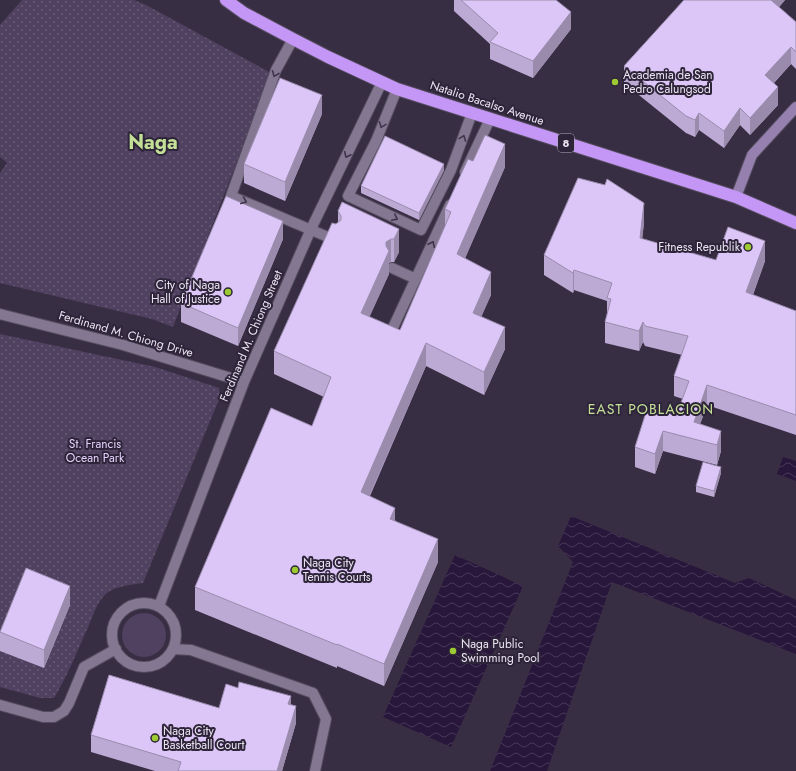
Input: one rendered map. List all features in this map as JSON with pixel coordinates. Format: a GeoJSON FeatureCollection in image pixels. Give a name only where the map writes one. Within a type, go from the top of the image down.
{"type":"FeatureCollection","features":[{"type":"Feature","properties":{"kind":"highway","name":"Natalio Bacalso Avenue"},"geometry":{"type":"LineString","coordinates":[[226,0],[244,13],[293,39],[396,89],[736,197],[796,223]]}},
{"type":"Feature","properties":{"kind":"street"},"geometry":{"type":"LineString","coordinates":[[736,197],[752,155],[796,108]]}},
{"type":"Feature","properties":{"kind":"lane"},"geometry":{"type":"LineString","coordinates":[[293,39],[276,70],[231,196],[335,240]]}},
{"type":"Feature","properties":{"kind":"lane","name":"Ferdinand M. Chiong Street"},"geometry":{"type":"LineString","coordinates":[[159,606],[244,382],[311,229],[382,82]]}},
{"type":"Feature","properties":{"kind":"lane"},"geometry":{"type":"LineString","coordinates":[[396,89],[376,141],[348,196],[421,230],[451,170],[472,113]]}},
{"type":"Feature","properties":{"kind":"lane"},"geometry":{"type":"LineString","coordinates":[[461,182],[490,119]]}},
{"type":"Feature","properties":{"kind":"lane"},"geometry":{"type":"LineString","coordinates":[[390,334],[454,196]]}},
{"type":"Feature","properties":{"kind":"lane"},"geometry":{"type":"LineString","coordinates":[[392,268],[416,279]]}},
{"type":"Feature","properties":{"kind":"lane","name":"Ferdinand M. Chiong Drive"},"geometry":{"type":"LineString","coordinates":[[0,314],[123,345],[244,382]]}},
{"type":"Feature","properties":{"kind":"lane"},"geometry":{"type":"LineString","coordinates":[[139,603],[149,603],[159,606],[167,612],[173,620],[176,640],[173,649],[167,657],[159,663],[149,666],[130,664],[122,658],[112,640],[112,630],[116,620],[122,612],[130,606],[139,603]]}},
{"type":"Feature","properties":{"kind":"lane"},"geometry":{"type":"LineString","coordinates":[[0,705],[42,717],[54,717],[64,711],[69,703],[84,667],[116,649]]}},
{"type":"Feature","properties":{"kind":"lane"},"geometry":{"type":"LineString","coordinates":[[173,649],[191,650],[313,693],[326,719],[315,771]]}},
{"type":"Feature","properties":{"kind":"green space"},"geometry":{"type":"Polygon","coordinates":[[[22,0],[134,0],[146,5],[271,73],[173,327],[152,319],[0,283],[0,173],[7,163],[0,157],[0,25],[22,0]]]}},
{"type":"Feature","properties":{"kind":"green space","name":"St. Francis Ocean Park"},"geometry":{"type":"Polygon","coordinates":[[[0,334],[155,367],[219,388],[220,397],[143,583],[127,585],[106,593],[95,611],[54,698],[40,698],[0,687],[0,334]]]}},
{"type":"Feature","properties":{"kind":"green space"},"geometry":{"type":"Polygon","coordinates":[[[140,613],[148,613],[160,619],[166,631],[166,639],[160,651],[148,657],[140,657],[128,651],[122,639],[122,631],[128,619],[140,613]]]}},
{"type":"Feature","properties":{"kind":"water"},"geometry":{"type":"Polygon","coordinates":[[[783,457],[796,461],[796,481],[777,474],[783,457]]]}},
{"type":"Feature","properties":{"kind":"water"},"geometry":{"type":"Polygon","coordinates":[[[571,516],[735,583],[749,578],[796,600],[796,654],[612,582],[547,771],[490,771],[573,562],[558,546],[571,516]]]}},
{"type":"Feature","properties":{"kind":"water","name":"Naga Public Swimming Pool"},"geometry":{"type":"Polygon","coordinates":[[[455,555],[523,586],[451,747],[383,717],[455,555]]]}},
{"type":"Feature","properties":{"kind":"building"},"geometry":{"type":"Polygon","coordinates":[[[461,0],[556,0],[571,12],[533,61],[490,42],[498,33],[461,0]]]}},
{"type":"Feature","properties":{"kind":"building"},"geometry":{"type":"Polygon","coordinates":[[[684,0],[771,0],[796,22],[796,52],[791,47],[765,75],[778,87],[750,118],[740,108],[724,131],[699,113],[695,120],[686,116],[624,66],[684,0]]]}},
{"type":"Feature","properties":{"kind":"building"},"geometry":{"type":"Polygon","coordinates":[[[280,78],[322,95],[285,182],[244,164],[280,78]]]}},
{"type":"Feature","properties":{"kind":"building"},"geometry":{"type":"Polygon","coordinates":[[[485,135],[505,144],[457,254],[491,272],[473,313],[505,327],[484,372],[426,343],[361,492],[395,508],[390,519],[438,539],[384,664],[195,587],[271,408],[312,426],[331,377],[274,351],[332,223],[336,224],[341,220],[341,216],[338,211],[342,202],[399,229],[394,239],[386,242],[386,246],[389,251],[361,313],[400,330],[451,212],[445,209],[468,159],[473,161],[485,135]]]}},
{"type":"Feature","properties":{"kind":"building"},"geometry":{"type":"Polygon","coordinates":[[[385,136],[444,164],[419,213],[361,186],[385,136]]]}},
{"type":"Feature","properties":{"kind":"building"},"geometry":{"type":"Polygon","coordinates":[[[578,178],[605,185],[607,179],[644,203],[640,238],[716,260],[728,227],[765,241],[746,292],[796,311],[796,415],[707,385],[694,422],[721,431],[717,445],[663,431],[655,454],[635,447],[648,406],[676,416],[689,381],[674,376],[688,336],[645,326],[643,322],[639,331],[605,322],[611,299],[607,298],[612,283],[574,270],[573,273],[544,255],[578,178]]]}},
{"type":"Feature","properties":{"kind":"building"},"geometry":{"type":"Polygon","coordinates":[[[226,196],[283,221],[238,328],[181,303],[226,196]]]}},
{"type":"Feature","properties":{"kind":"building"},"geometry":{"type":"Polygon","coordinates":[[[703,462],[721,467],[714,491],[696,486],[703,462]]]}},
{"type":"Feature","properties":{"kind":"building"},"geometry":{"type":"Polygon","coordinates":[[[26,568],[70,586],[44,650],[0,632],[26,568]]]}},
{"type":"Feature","properties":{"kind":"building"},"geometry":{"type":"Polygon","coordinates":[[[109,675],[219,708],[226,684],[238,688],[239,682],[291,696],[288,704],[296,706],[277,771],[178,771],[181,762],[91,735],[109,675]]]}},
{"type":"Feature","properties":{"kind":"place","name":"Academia de San Pedro Calungsod"},"geometry":{"type":"Point","coordinates":[615,82]}},
{"type":"Feature","properties":{"kind":"place","name":"Fitness Republik"},"geometry":{"type":"Point","coordinates":[748,247]}},
{"type":"Feature","properties":{"kind":"place","name":"City of Naga Hall of Justice"},"geometry":{"type":"Point","coordinates":[228,292]}},
{"type":"Feature","properties":{"kind":"place","name":"Naga City Tennis Courts"},"geometry":{"type":"Point","coordinates":[295,570]}},
{"type":"Feature","properties":{"kind":"place","name":"Naga Public Swimming Pool"},"geometry":{"type":"Point","coordinates":[453,651]}},
{"type":"Feature","properties":{"kind":"place","name":"Naga City Basketball Court"},"geometry":{"type":"Point","coordinates":[155,738]}},
{"type":"Feature","properties":{"kind":"district","name":"Naga"},"geometry":{"type":"Point","coordinates":[153,142]}},
{"type":"Feature","properties":{"kind":"district","name":"EAST POBLACION"},"geometry":{"type":"Point","coordinates":[651,409]}}]}
